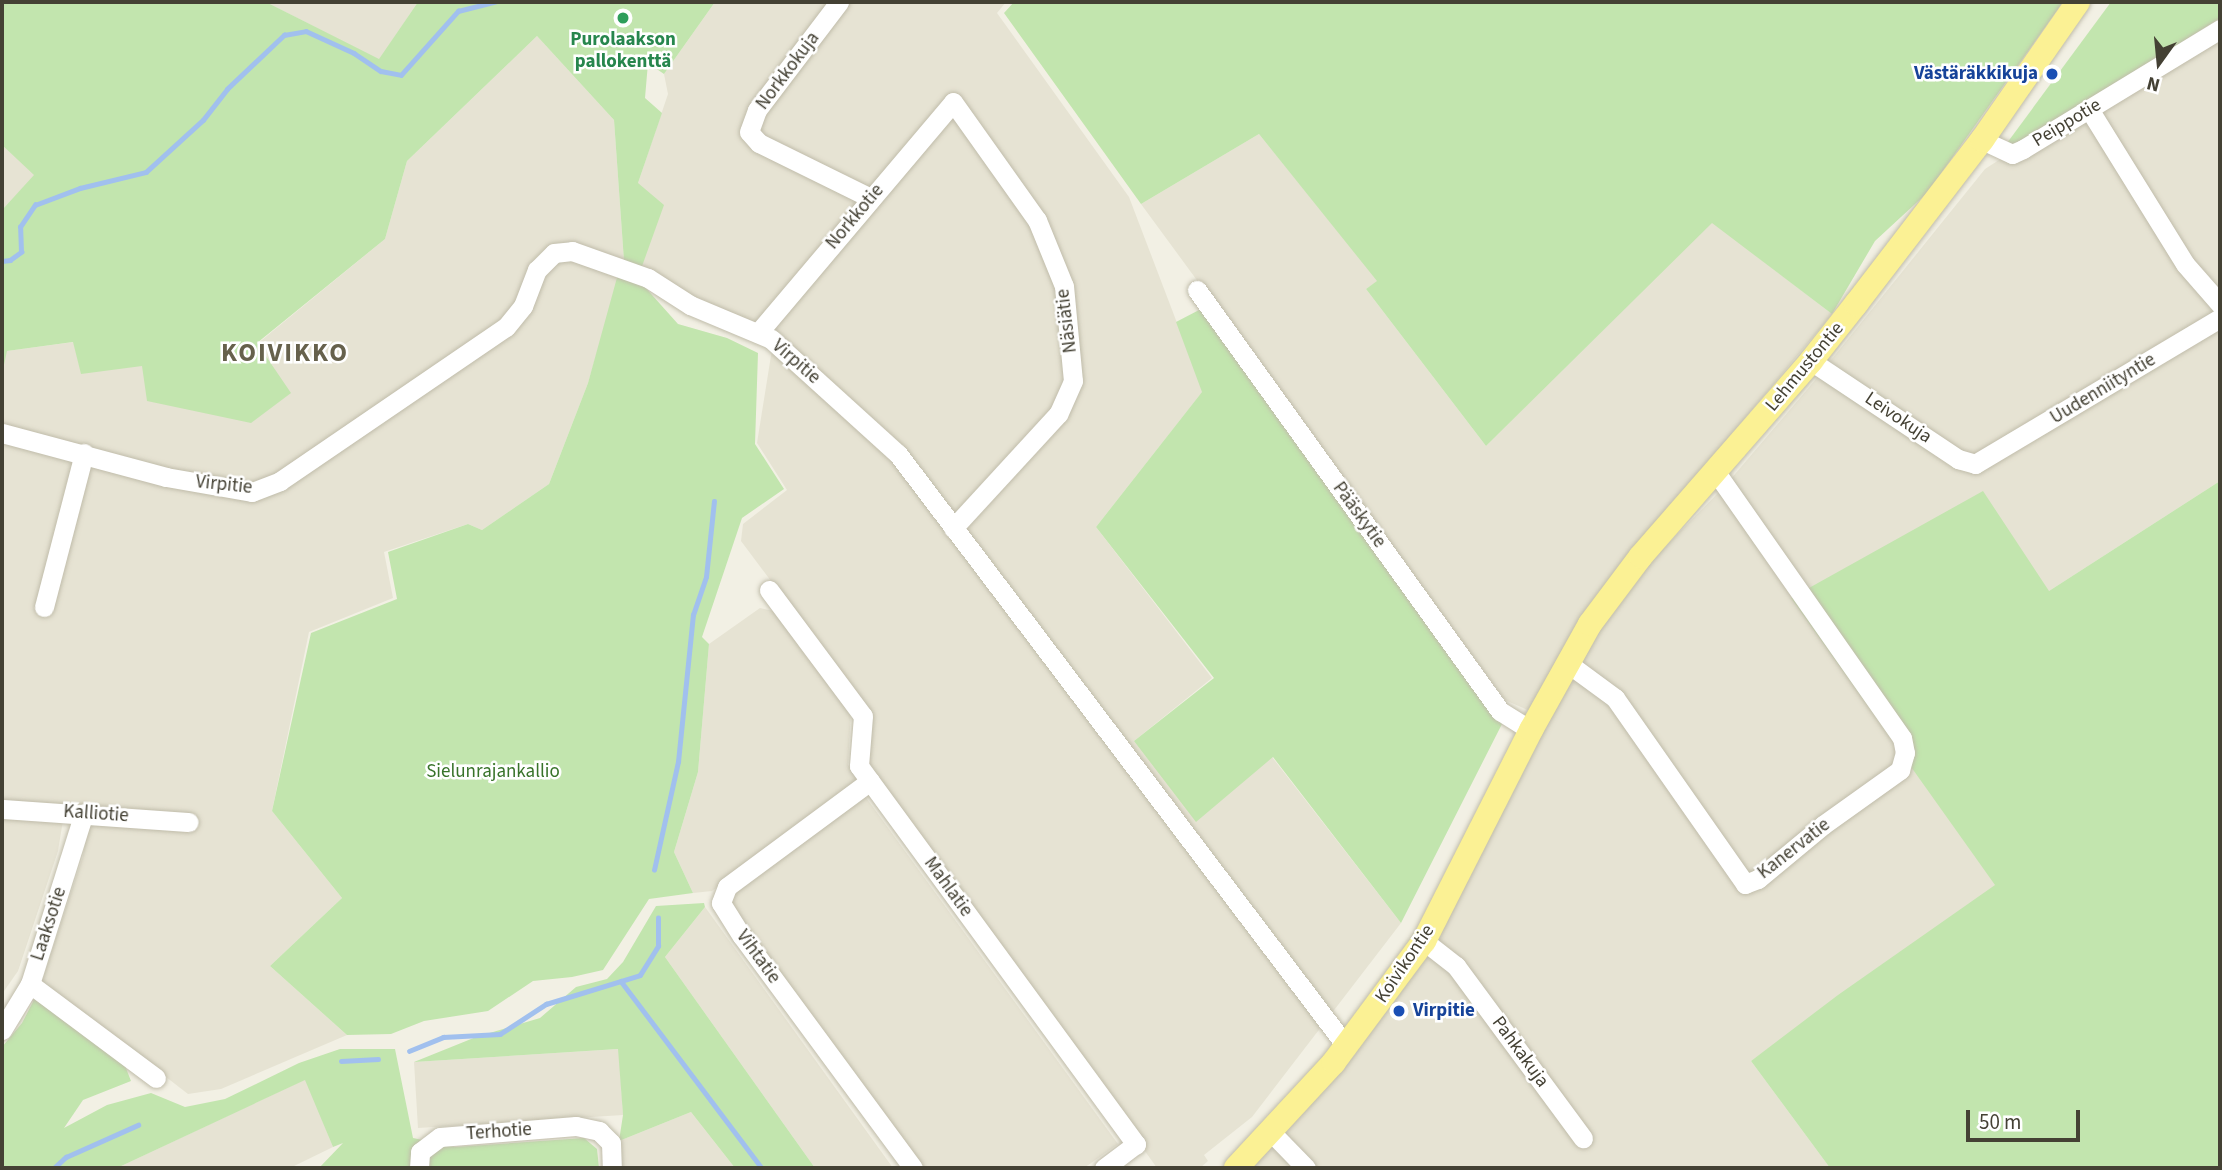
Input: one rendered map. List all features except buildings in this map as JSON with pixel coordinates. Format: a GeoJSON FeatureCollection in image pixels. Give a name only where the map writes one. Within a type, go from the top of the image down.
{"type":"FeatureCollection","features":[{"type":"Feature","properties":{"kind":"main road","name":"Lehmustontie"},"geometry":{"type":"LineString","coordinates":[[1531,730],[1566,662],[1590,624],[1641,556],[1811,361],[1982,140],[2078,2]]}},
{"type":"Feature","properties":{"kind":"main road","name":"Koivikontie"},"geometry":{"type":"LineString","coordinates":[[1236,1168],[1346,1046],[1424,941],[1531,730]]}},
{"type":"Feature","properties":{"kind":"street","name":"Norkkokuja"},"geometry":{"type":"LineString","coordinates":[[839,2],[757,110],[749,132],[759,142],[871,198]]}},
{"type":"Feature","properties":{"kind":"street","name":"Peippotie"},"geometry":{"type":"LineString","coordinates":[[1982,140],[2012,153],[2220,29]]}},
{"type":"Feature","properties":{"kind":"street","name":"Norkkotie"},"geometry":{"type":"LineString","coordinates":[[758,333],[953,102]]}},
{"type":"Feature","properties":{"kind":"street","name":"Näsiätie"},"geometry":{"type":"LineString","coordinates":[[953,102],[1037,220],[1064,286],[1073,381],[1058,414],[953,528]]}},
{"type":"Feature","properties":{"kind":"street"},"geometry":{"type":"LineString","coordinates":[[2089,109],[2185,264],[2220,304]]}},
{"type":"Feature","properties":{"kind":"street","name":"Virpitie"},"geometry":{"type":"LineString","coordinates":[[2,433],[166,477],[252,492],[279,481],[506,327],[523,306],[537,270],[554,253],[572,251],[648,278],[690,305],[771,339],[898,454],[1346,1046]]}},
{"type":"Feature","properties":{"kind":"street","name":"Pääskytie"},"geometry":{"type":"LineString","coordinates":[[1197,290],[1500,711],[1531,730]]}},
{"type":"Feature","properties":{"kind":"street","name":"Uudenniityntie"},"geometry":{"type":"LineString","coordinates":[[1986,460],[2220,318]]}},
{"type":"Feature","properties":{"kind":"street","name":"Leivokuja"},"geometry":{"type":"LineString","coordinates":[[1811,361],[1958,459],[1975,464],[1986,460]]}},
{"type":"Feature","properties":{"kind":"street"},"geometry":{"type":"LineString","coordinates":[[44,607],[84,453]]}},
{"type":"Feature","properties":{"kind":"street","name":"Kanervatie"},"geometry":{"type":"LineString","coordinates":[[1566,662],[1615,698],[1745,884],[1758,879],[1823,825],[1900,770],[1905,752],[1902,738],[1716,472]]}},
{"type":"Feature","properties":{"kind":"street","name":"Mahlatie"},"geometry":{"type":"LineString","coordinates":[[769,590],[863,716],[859,766],[1140,1149],[1104,1168]]}},
{"type":"Feature","properties":{"kind":"street","name":"Vihtatie"},"geometry":{"type":"LineString","coordinates":[[870,781],[727,887],[721,903],[913,1168]]}},
{"type":"Feature","properties":{"kind":"street","name":"Kalliotie"},"geometry":{"type":"LineString","coordinates":[[2,809],[189,822]]}},
{"type":"Feature","properties":{"kind":"street","name":"Laaksotie"},"geometry":{"type":"LineString","coordinates":[[2,1030],[30,984],[84,813]]}},
{"type":"Feature","properties":{"kind":"street","name":"Pahkakuja"},"geometry":{"type":"LineString","coordinates":[[1424,941],[1456,966],[1583,1138]]}},
{"type":"Feature","properties":{"kind":"street"},"geometry":{"type":"LineString","coordinates":[[30,984],[156,1078]]}},
{"type":"Feature","properties":{"kind":"street","name":"Terhotie"},"geometry":{"type":"LineString","coordinates":[[419,1168],[420,1152],[440,1137],[576,1126],[599,1130],[611,1143],[612,1168]]}},
{"type":"Feature","properties":{"kind":"street"},"geometry":{"type":"LineString","coordinates":[[1270,1132],[1306,1168]]}},
{"type":"Feature","properties":{"kind":"shaded area"},"geometry":{"type":"Polygon","coordinates":[[[266,2],[418,2],[379,60],[266,2]]]}},
{"type":"Feature","properties":{"kind":"shaded area"},"geometry":{"type":"Polygon","coordinates":[[[715,2],[1006,2],[997,13],[1129,197],[1203,391],[1096,527],[1212,678],[1134,741],[1272,757],[1401,923],[1252,1117],[1204,1155],[1208,1161],[1200,1168],[1157,1168],[867,761],[872,716],[741,541],[743,524],[787,490],[757,443],[774,337],[695,301],[641,269],[638,183],[668,94],[664,74],[715,2]]]}},
{"type":"Feature","properties":{"kind":"shaded area"},"geometry":{"type":"Polygon","coordinates":[[[2220,18],[2220,481],[2049,591],[1792,598],[1996,885],[1751,1061],[1830,1168],[1247,1168],[1423,956],[1599,614],[1724,487],[1811,385],[1985,169],[2220,18]]]}},
{"type":"Feature","properties":{"kind":"shaded area"},"geometry":{"type":"Polygon","coordinates":[[[537,36],[614,120],[624,261],[588,383],[549,484],[482,530],[468,524],[384,552],[393,598],[309,632],[272,811],[342,898],[270,966],[347,1035],[221,1089],[188,1094],[42,981],[83,856],[89,820],[195,830],[196,814],[2,801],[2,347],[7,351],[74,342],[257,344],[385,239],[407,161],[537,36]]]}},
{"type":"Feature","properties":{"kind":"shaded area"},"geometry":{"type":"Polygon","coordinates":[[[1259,134],[1378,281],[1366,289],[1486,446],[1712,222],[1832,314],[1586,609],[1530,711],[1505,700],[1141,204],[1259,134]]]}},
{"type":"Feature","properties":{"kind":"shaded area"},"geometry":{"type":"Polygon","coordinates":[[[2,145],[35,175],[2,210],[2,145]]]}},
{"type":"Feature","properties":{"kind":"shaded area"},"geometry":{"type":"Polygon","coordinates":[[[760,608],[778,612],[851,710],[848,765],[860,779],[712,891],[693,893],[674,852],[698,772],[709,644],[760,608]]]}},
{"type":"Feature","properties":{"kind":"shaded area"},"geometry":{"type":"Polygon","coordinates":[[[862,792],[1118,1144],[1084,1168],[923,1168],[725,896],[862,792]]]}},
{"type":"Feature","properties":{"kind":"shaded area"},"geometry":{"type":"Polygon","coordinates":[[[2,816],[63,820],[58,851],[18,971],[2,994],[2,816]]]}},
{"type":"Feature","properties":{"kind":"shaded area"},"geometry":{"type":"Polygon","coordinates":[[[705,907],[893,1168],[815,1168],[665,957],[705,907]]]}},
{"type":"Feature","properties":{"kind":"shaded area"},"geometry":{"type":"Polygon","coordinates":[[[619,1049],[623,1115],[418,1128],[414,1062],[619,1049]]]}},
{"type":"Feature","properties":{"kind":"shaded area"},"geometry":{"type":"Polygon","coordinates":[[[306,1079],[333,1147],[290,1168],[117,1168],[306,1079]]]}},
{"type":"Feature","properties":{"kind":"shaded area"},"geometry":{"type":"Polygon","coordinates":[[[691,1112],[735,1168],[622,1168],[619,1141],[691,1112]]]}},
{"type":"Feature","properties":{"kind":"green space"},"geometry":{"type":"Polygon","coordinates":[[[2,2],[266,2],[379,59],[418,2],[715,2],[664,74],[648,63],[645,98],[662,113],[638,183],[664,205],[641,269],[624,261],[614,120],[537,36],[407,161],[385,239],[257,343],[291,393],[251,423],[147,401],[142,366],[81,374],[73,342],[7,351],[2,374],[2,210],[34,175],[2,145],[2,2]]]}},
{"type":"Feature","properties":{"kind":"green space"},"geometry":{"type":"Polygon","coordinates":[[[1014,2],[2063,2],[1927,193],[1875,241],[1832,314],[1712,223],[1486,446],[1366,289],[1377,281],[1259,134],[1141,204],[1004,13],[1014,2]]]}},
{"type":"Feature","properties":{"kind":"green space"},"geometry":{"type":"Polygon","coordinates":[[[2111,2],[2220,2],[2220,18],[2017,147],[2007,143],[2111,2]]]}},
{"type":"Feature","properties":{"kind":"green space","name":"Sielunrajankallio"},"geometry":{"type":"Polygon","coordinates":[[[618,274],[644,286],[678,324],[727,338],[758,353],[755,444],[784,489],[742,518],[702,637],[709,644],[698,772],[674,852],[693,893],[649,899],[603,970],[572,977],[533,981],[488,1011],[424,1021],[391,1034],[347,1035],[270,966],[342,898],[272,811],[311,633],[397,599],[388,552],[468,524],[482,530],[549,484],[588,383],[618,274]]]}},
{"type":"Feature","properties":{"kind":"green space"},"geometry":{"type":"Polygon","coordinates":[[[1201,309],[1502,724],[1401,923],[1273,757],[1196,822],[1134,741],[1214,678],[1096,527],[1202,392],[1176,322],[1201,309]]]}},
{"type":"Feature","properties":{"kind":"green space"},"geometry":{"type":"Polygon","coordinates":[[[2220,481],[2220,1168],[1830,1168],[1751,1061],[1838,995],[1995,885],[1791,598],[1983,491],[2049,591],[2220,481]]]}},
{"type":"Feature","properties":{"kind":"green space"},"geometry":{"type":"Polygon","coordinates":[[[704,903],[705,907],[665,957],[815,1168],[735,1168],[691,1112],[619,1141],[623,1115],[618,1049],[414,1062],[476,1037],[540,1018],[576,987],[607,979],[623,962],[656,906],[704,903]]]}},
{"type":"Feature","properties":{"kind":"green space"},"geometry":{"type":"Polygon","coordinates":[[[36,996],[122,1058],[131,1081],[83,1100],[64,1128],[107,1105],[151,1093],[185,1107],[225,1099],[299,1063],[340,1049],[395,1049],[413,1138],[455,1147],[584,1138],[597,1149],[599,1168],[319,1168],[343,1143],[333,1147],[305,1080],[117,1168],[2,1168],[2,1047],[22,1023],[36,996]]]}},
{"type":"Feature","properties":{"kind":"waterway"},"geometry":{"type":"LineString","coordinates":[[2,261],[10,260],[21,252],[20,227],[35,205],[80,188],[146,172],[203,120],[227,89],[284,35],[306,31],[354,53],[381,71],[401,75],[458,11],[495,2]]}},
{"type":"Feature","properties":{"kind":"waterway"},"geometry":{"type":"LineString","coordinates":[[654,870],[678,762],[693,615],[706,577],[714,501]]}},
{"type":"Feature","properties":{"kind":"waterway"},"geometry":{"type":"LineString","coordinates":[[409,1051],[443,1037],[500,1034],[546,1004],[640,975],[658,946],[658,918]]}},
{"type":"Feature","properties":{"kind":"waterway"},"geometry":{"type":"LineString","coordinates":[[621,981],[762,1168]]}},
{"type":"Feature","properties":{"kind":"waterway"},"geometry":{"type":"LineString","coordinates":[[341,1061],[378,1059]]}},
{"type":"Feature","properties":{"kind":"waterway"},"geometry":{"type":"LineString","coordinates":[[54,1168],[66,1157],[138,1125]]}},
{"type":"Feature","properties":{"kind":"place","name":"Purolaakson pallokenttä"},"geometry":{"type":"Point","coordinates":[623,18]}},
{"type":"Feature","properties":{"kind":"place","name":"Västäräkkikuja"},"geometry":{"type":"Point","coordinates":[2052,74]}},
{"type":"Feature","properties":{"kind":"place","name":"Virpitie"},"geometry":{"type":"Point","coordinates":[1399,1011]}},
{"type":"Feature","properties":{"kind":"district","name":"KOIVIKKO"},"geometry":{"type":"Point","coordinates":[285,353]}}]}
